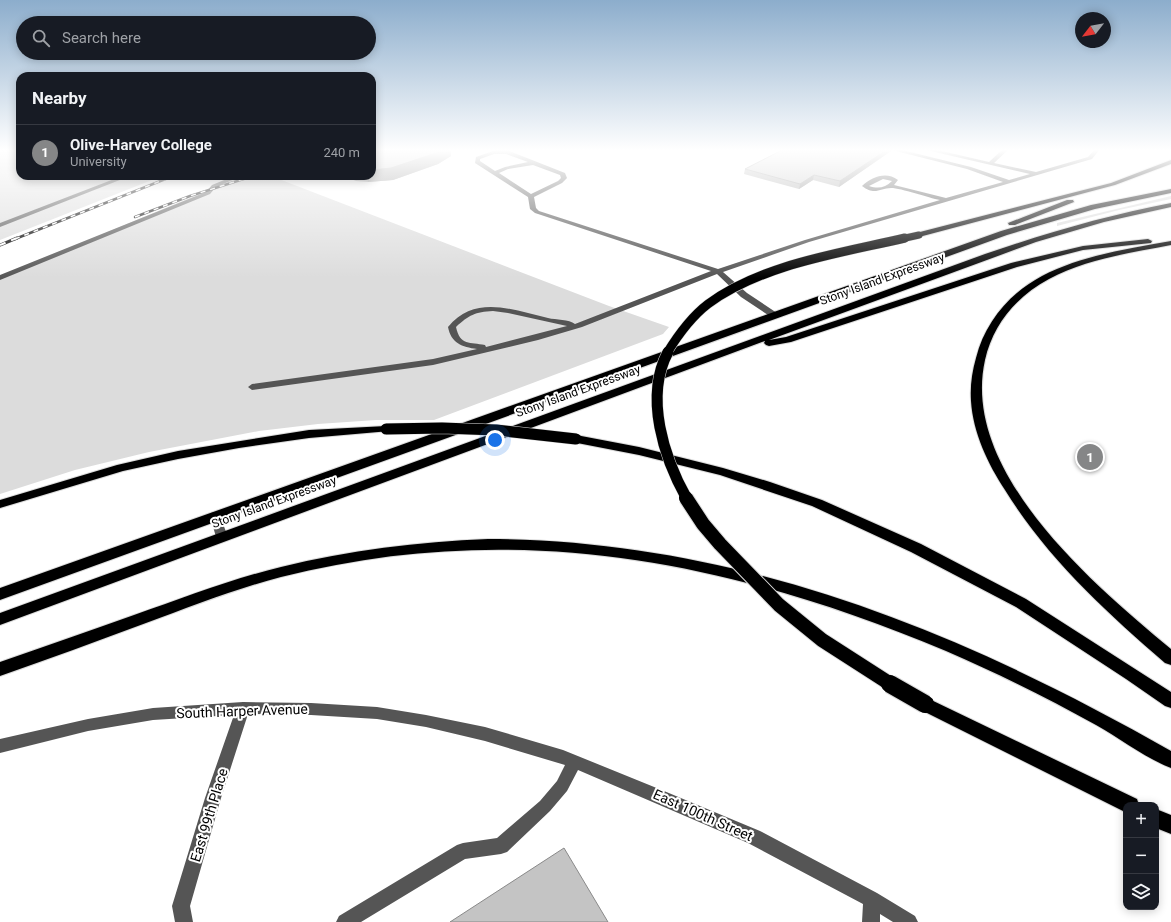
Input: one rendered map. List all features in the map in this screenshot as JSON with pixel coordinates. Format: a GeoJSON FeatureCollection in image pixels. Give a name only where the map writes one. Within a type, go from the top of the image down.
{"type":"FeatureCollection","features":[{"type":"Feature","properties":{"kind":"highway"},"geometry":{"type":"LineString","coordinates":[[1082,192],[919,235],[816,259],[769,273],[728,291],[707,305],[688,323],[673,344],[663,364],[658,390],[658,420],[664,450],[679,486],[702,525],[735,562],[774,600],[820,639],[866,670],[925,704],[1124,802]]}},
{"type":"Feature","properties":{"kind":"highway"},"geometry":{"type":"LineString","coordinates":[[894,273],[921,256],[1097,192]]}},
{"type":"Feature","properties":{"kind":"highway","name":"Stony Island Expressway"},"geometry":{"type":"LineString","coordinates":[[0,594],[1004,233],[1101,206],[1166,192]]}},
{"type":"Feature","properties":{"kind":"highway","name":"Stony Island Expressway"},"geometry":{"type":"LineString","coordinates":[[0,619],[1045,236],[1098,221],[1171,205]]}},
{"type":"Feature","properties":{"kind":"highway"},"geometry":{"type":"LineString","coordinates":[[738,349],[788,340],[1014,265],[1056,254],[1104,245],[1154,240],[1171,242]]}},
{"type":"Feature","properties":{"kind":"highway"},"geometry":{"type":"LineString","coordinates":[[1171,242],[1103,256],[1080,263],[1046,277],[1029,287],[1015,298],[992,325],[979,360],[976,382],[976,403],[981,427],[991,456],[1007,484],[1031,520],[1069,565],[1109,606],[1171,658]]}},
{"type":"Feature","properties":{"kind":"highway"},"geometry":{"type":"LineString","coordinates":[[0,504],[114,470],[178,455],[239,444],[309,434],[386,429],[442,428],[496,430],[576,439],[639,451],[723,472],[766,484],[817,503],[923,551],[1021,603],[1132,674],[1171,701]]}},
{"type":"Feature","properties":{"kind":"highway"},"geometry":{"type":"LineString","coordinates":[[0,669],[210,593],[281,572],[339,560],[449,546],[556,546],[617,552],[726,572],[797,591],[866,614],[1007,672],[1082,709],[1171,760]]}},
{"type":"Feature","properties":{"kind":"highway"},"geometry":{"type":"LineString","coordinates":[[1159,819],[1171,825]]}},
{"type":"Feature","properties":{"kind":"street"},"geometry":{"type":"LineString","coordinates":[[0,225],[86,192]]}},
{"type":"Feature","properties":{"kind":"street"},"geometry":{"type":"LineString","coordinates":[[0,278],[209,192]]}},
{"type":"Feature","properties":{"kind":"street"},"geometry":{"type":"LineString","coordinates":[[525,192],[531,196],[533,209],[537,212],[718,271],[744,295],[774,315]]}},
{"type":"Feature","properties":{"kind":"street"},"geometry":{"type":"LineString","coordinates":[[531,196],[539,192]]}},
{"type":"Feature","properties":{"kind":"street"},"geometry":{"type":"LineString","coordinates":[[914,192],[946,200]]}},
{"type":"Feature","properties":{"kind":"street"},"geometry":{"type":"LineString","coordinates":[[252,387],[433,362],[535,338],[579,325],[718,271],[807,241],[974,192]]}},
{"type":"Feature","properties":{"kind":"street"},"geometry":{"type":"LineString","coordinates":[[495,348],[471,347],[459,342],[453,336],[452,327],[458,319],[470,312],[486,309],[517,311],[546,321],[579,325]]}},
{"type":"Feature","properties":{"kind":"street"},"geometry":{"type":"LineString","coordinates":[[215,516],[222,537]]}},
{"type":"Feature","properties":{"kind":"street","name":"South Harper Avenue"},"geometry":{"type":"LineString","coordinates":[[0,746],[88,725],[153,714],[243,708],[311,709],[377,713],[426,721],[485,734]]}},
{"type":"Feature","properties":{"kind":"street","name":"East 99th Place"},"geometry":{"type":"LineString","coordinates":[[184,922],[181,906],[213,798],[243,708]]}},
{"type":"Feature","properties":{"kind":"street","name":"East 100th Street"},"geometry":{"type":"LineString","coordinates":[[485,734],[575,762],[754,837],[870,899],[909,922]]}},
{"type":"Feature","properties":{"kind":"street"},"geometry":{"type":"LineString","coordinates":[[345,922],[463,851],[501,846],[545,806],[562,786],[575,762]]}},
{"type":"Feature","properties":{"kind":"street"},"geometry":{"type":"LineString","coordinates":[[870,899],[870,922]]}},
{"type":"Feature","properties":{"kind":"shaded area"},"geometry":{"type":"Polygon","coordinates":[[[0,192],[121,192],[0,240],[0,192]]]}},
{"type":"Feature","properties":{"kind":"shaded area"},"geometry":{"type":"Polygon","coordinates":[[[204,192],[313,192],[609,306],[669,327],[663,334],[434,420],[376,420],[318,424],[259,431],[149,452],[75,470],[0,494],[0,277],[204,192]]]}},
{"type":"Feature","properties":{"kind":"shaded area"},"geometry":{"type":"Polygon","coordinates":[[[1171,196],[1171,199],[1119,210],[1057,226],[1057,223],[1171,196]]]}},
{"type":"Feature","properties":{"kind":"building"},"geometry":{"type":"Polygon","coordinates":[[[564,848],[608,922],[450,922],[564,848]]]}},
{"type":"Feature","properties":{"kind":"railway"},"geometry":{"type":"LineString","coordinates":[[15,239],[133,192]]}},
{"type":"Feature","properties":{"kind":"railway"},"geometry":{"type":"LineString","coordinates":[[135,217],[203,192]]}},
{"type":"Feature","properties":{"kind":"railway"},"geometry":{"type":"LineString","coordinates":[[0,245],[17,238]]}},
{"type":"Feature","properties":{"kind":"place","name":"Olive-Harvey College"},"geometry":{"type":"Point","coordinates":[1090,457]}}]}
